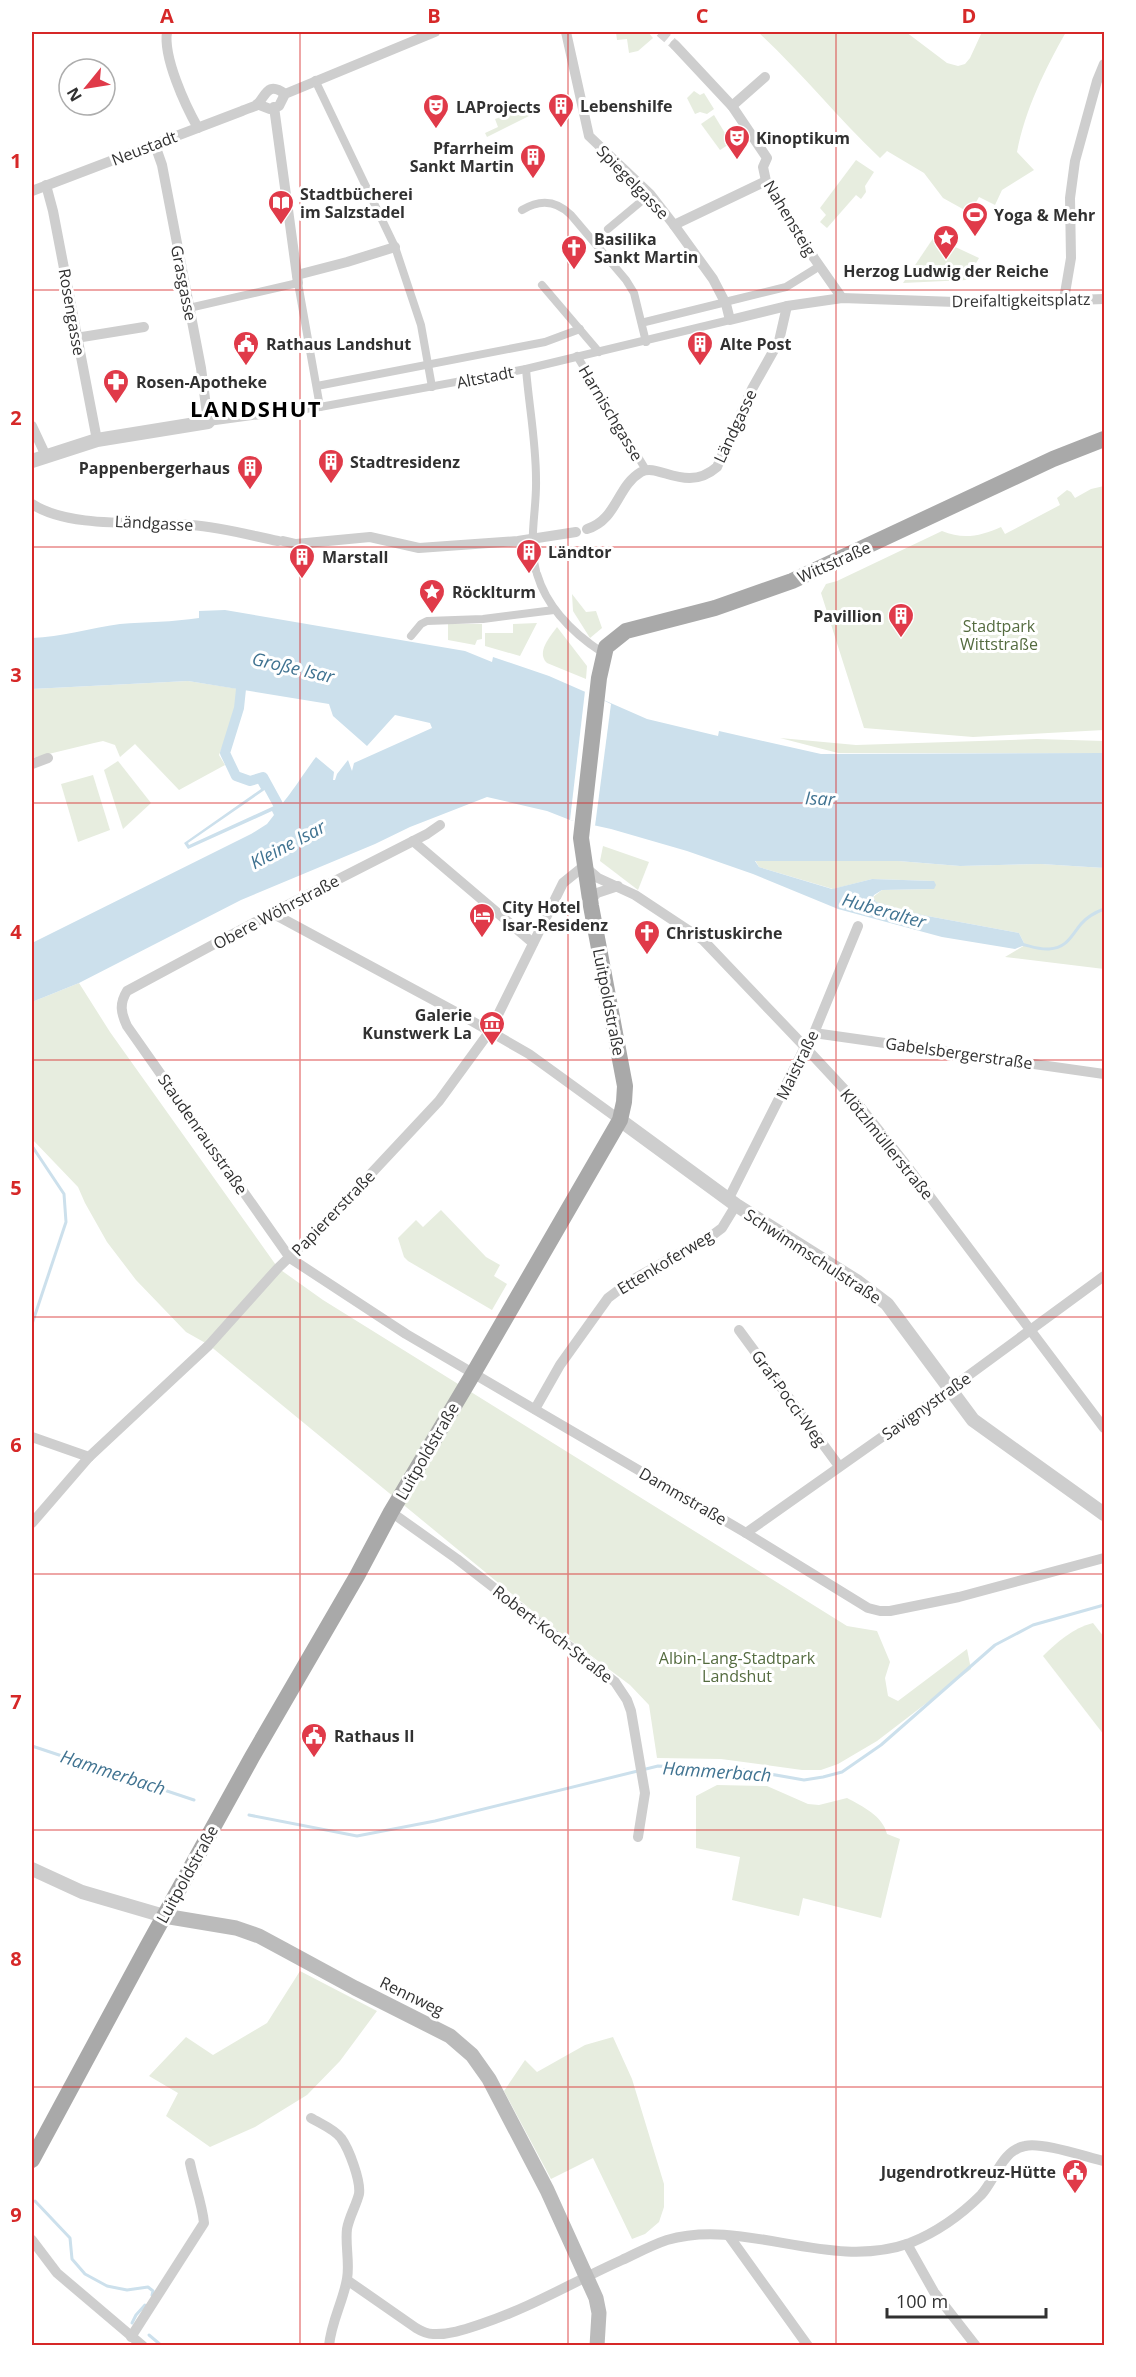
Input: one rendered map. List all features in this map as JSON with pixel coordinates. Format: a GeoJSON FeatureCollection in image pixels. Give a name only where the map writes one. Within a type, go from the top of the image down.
{"type":"FeatureCollection","features":[{"type":"Feature","properties":{"kind":"main road","name":"Wittstraße"},"geometry":{"type":"LineString","coordinates":[[603,653],[610,642],[626,631],[715,608],[792,581],[1053,459],[1104,439]]}},
{"type":"Feature","properties":{"kind":"main road","name":"Luitpoldstraße"},"geometry":{"type":"LineString","coordinates":[[32,2160],[252,1756],[357,1576],[391,1512],[620,1120],[625,1086],[590,901],[581,838],[603,653]]}},
{"type":"Feature","properties":{"kind":"main road","name":"Rennweg"},"geometry":{"type":"LineString","coordinates":[[164,1916],[236,1928],[259,1936],[355,1988],[438,2029],[461,2044],[489,2079],[547,2190],[596,2298],[599,2313],[597,2346]]}},
{"type":"Feature","properties":{"kind":"street","name":"Neustadt"},"geometry":{"type":"LineString","coordinates":[[274,107],[283,101],[285,94],[315,80],[435,32]]}},
{"type":"Feature","properties":{"kind":"street","name":"Spiegelgasse"},"geometry":{"type":"LineString","coordinates":[[566,32],[589,136],[650,194],[674,225],[713,279],[725,302],[730,320]]}},
{"type":"Feature","properties":{"kind":"street"},"geometry":{"type":"LineString","coordinates":[[166,37],[183,95],[198,128]]}},
{"type":"Feature","properties":{"kind":"street","name":"Nahensteig"},"geometry":{"type":"LineString","coordinates":[[675,45],[732,106],[767,158],[763,167],[766,181],[785,214],[842,298]]}},
{"type":"Feature","properties":{"kind":"street"},"geometry":{"type":"LineString","coordinates":[[1064,299],[1071,258],[1070,198],[1075,161],[1104,64]]}},
{"type":"Feature","properties":{"kind":"street"},"geometry":{"type":"LineString","coordinates":[[732,106],[765,77]]}},
{"type":"Feature","properties":{"kind":"street"},"geometry":{"type":"LineString","coordinates":[[315,80],[396,247],[421,325],[432,387]]}},
{"type":"Feature","properties":{"kind":"street","name":"Neustadt"},"geometry":{"type":"LineString","coordinates":[[32,191],[257,104],[265,92],[273,89],[285,94]]}},
{"type":"Feature","properties":{"kind":"street"},"geometry":{"type":"LineString","coordinates":[[257,104],[263,108],[274,107],[297,279],[320,407]]}},
{"type":"Feature","properties":{"kind":"street","name":"Grasgasse"},"geometry":{"type":"LineString","coordinates":[[155,145],[162,165],[201,368],[208,422]]}},
{"type":"Feature","properties":{"kind":"street"},"geometry":{"type":"LineString","coordinates":[[674,225],[766,181]]}},
{"type":"Feature","properties":{"kind":"street","name":"Rosengasse"},"geometry":{"type":"LineString","coordinates":[[46,185],[97,440]]}},
{"type":"Feature","properties":{"kind":"street"},"geometry":{"type":"LineString","coordinates":[[608,229],[650,194]]}},
{"type":"Feature","properties":{"kind":"street"},"geometry":{"type":"LineString","coordinates":[[522,210],[533,204],[550,202],[563,207],[571,215],[626,280],[634,294],[646,342]]}},
{"type":"Feature","properties":{"kind":"street"},"geometry":{"type":"LineString","coordinates":[[189,308],[297,279],[396,247]]}},
{"type":"Feature","properties":{"kind":"street"},"geometry":{"type":"LineString","coordinates":[[645,322],[786,287],[815,269]]}},
{"type":"Feature","properties":{"kind":"street"},"geometry":{"type":"LineString","coordinates":[[542,285],[599,352]]}},
{"type":"Feature","properties":{"kind":"street","name":"Altstadt"},"geometry":{"type":"LineString","coordinates":[[32,461],[97,440],[320,407],[526,369],[646,342],[787,306],[842,298],[937,301]]}},
{"type":"Feature","properties":{"kind":"street","name":"Dreifaltigkeitsplatz"},"geometry":{"type":"LineString","coordinates":[[937,301],[984,303],[1104,298]]}},
{"type":"Feature","properties":{"kind":"street","name":"Ländgasse"},"geometry":{"type":"LineString","coordinates":[[32,504],[41,510],[71,519],[193,525],[296,544],[370,537],[419,548],[532,539],[581,531],[604,520],[631,482],[646,470],[692,478],[708,473],[717,467],[752,389],[782,340],[787,306]]}},
{"type":"Feature","properties":{"kind":"street"},"geometry":{"type":"LineString","coordinates":[[76,338],[144,327]]}},
{"type":"Feature","properties":{"kind":"street","name":"Altstadt"},"geometry":{"type":"LineString","coordinates":[[318,386],[545,342],[580,329]]}},
{"type":"Feature","properties":{"kind":"street","name":"Harnischgasse"},"geometry":{"type":"LineString","coordinates":[[577,356],[646,470]]}},
{"type":"Feature","properties":{"kind":"street"},"geometry":{"type":"LineString","coordinates":[[526,369],[535,437],[536,482],[532,539],[537,572],[554,610],[591,645],[603,653]]}},
{"type":"Feature","properties":{"kind":"street"},"geometry":{"type":"LineString","coordinates":[[32,426],[46,456]]}},
{"type":"Feature","properties":{"kind":"street"},"geometry":{"type":"LineString","coordinates":[[411,636],[421,624],[427,621],[483,619],[554,610]]}},
{"type":"Feature","properties":{"kind":"street"},"geometry":{"type":"LineString","coordinates":[[32,764],[48,758]]}},
{"type":"Feature","properties":{"kind":"street","name":"Obere Wöhrstraße"},"geometry":{"type":"LineString","coordinates":[[121,1007],[122,999],[127,991],[440,825]]}},
{"type":"Feature","properties":{"kind":"street"},"geometry":{"type":"LineString","coordinates":[[413,840],[533,943]]}},
{"type":"Feature","properties":{"kind":"street","name":"Klötzlmüllerstraße"},"geometry":{"type":"LineString","coordinates":[[584,866],[598,878],[635,895],[703,940],[858,1104],[1104,1428]]}},
{"type":"Feature","properties":{"kind":"street","name":"Papiererstraße"},"geometry":{"type":"LineString","coordinates":[[32,1523],[89,1457],[209,1345],[437,1104],[490,1031],[563,883],[584,866]]}},
{"type":"Feature","properties":{"kind":"street"},"geometry":{"type":"LineString","coordinates":[[590,901],[597,893],[618,886]]}},
{"type":"Feature","properties":{"kind":"street","name":"Schwimmschulstraße"},"geometry":{"type":"LineString","coordinates":[[272,913],[529,1054],[732,1203],[858,1282],[887,1304],[968,1414],[982,1427],[1104,1514]]}},
{"type":"Feature","properties":{"kind":"street","name":"Maistraße"},"geometry":{"type":"LineString","coordinates":[[732,1203],[805,1047],[814,1033],[858,926]]}},
{"type":"Feature","properties":{"kind":"street","name":"Staudenrausstraße"},"geometry":{"type":"LineString","coordinates":[[121,1007],[127,1026],[290,1258]]}},
{"type":"Feature","properties":{"kind":"street","name":"Gabelsbergerstraße"},"geometry":{"type":"LineString","coordinates":[[814,1033],[1104,1074]]}},
{"type":"Feature","properties":{"kind":"street","name":"Ettenkoferweg"},"geometry":{"type":"LineString","coordinates":[[535,1409],[560,1365],[608,1298],[632,1280],[722,1228],[732,1203]]}},
{"type":"Feature","properties":{"kind":"street","name":"Dammstraße"},"geometry":{"type":"LineString","coordinates":[[290,1258],[406,1334],[746,1533],[868,1608],[880,1611],[959,1597],[1104,1558]]}},
{"type":"Feature","properties":{"kind":"street","name":"Savignystraße"},"geometry":{"type":"LineString","coordinates":[[746,1533],[1032,1331],[1104,1276]]}},
{"type":"Feature","properties":{"kind":"street","name":"Graf-Pocci-Weg"},"geometry":{"type":"LineString","coordinates":[[739,1330],[840,1466]]}},
{"type":"Feature","properties":{"kind":"street"},"geometry":{"type":"LineString","coordinates":[[32,1437],[89,1457]]}},
{"type":"Feature","properties":{"kind":"street","name":"Robert-Koch-Straße"},"geometry":{"type":"LineString","coordinates":[[391,1512],[457,1559],[615,1682],[627,1700],[637,1740],[645,1793],[638,1837]]}},
{"type":"Feature","properties":{"kind":"street","name":"Rennweg"},"geometry":{"type":"LineString","coordinates":[[32,1869],[82,1892],[164,1916]]}},
{"type":"Feature","properties":{"kind":"street"},"geometry":{"type":"LineString","coordinates":[[311,2118],[334,2131],[341,2138],[358,2179],[359,2194],[346,2233],[349,2252],[347,2280],[333,2320],[329,2346]]}},
{"type":"Feature","properties":{"kind":"street"},"geometry":{"type":"LineString","coordinates":[[347,2280],[406,2322],[426,2333],[465,2329],[494,2320],[667,2240],[695,2236],[729,2236],[831,2251],[878,2251],[907,2244],[936,2231],[967,2208],[991,2183],[1009,2154],[1019,2148],[1036,2146],[1104,2161]]}},
{"type":"Feature","properties":{"kind":"street"},"geometry":{"type":"LineString","coordinates":[[131,2337],[204,2223],[202,2206],[190,2163]]}},
{"type":"Feature","properties":{"kind":"street"},"geometry":{"type":"LineString","coordinates":[[729,2236],[808,2346]]}},
{"type":"Feature","properties":{"kind":"street"},"geometry":{"type":"LineString","coordinates":[[32,2240],[57,2273],[143,2346]]}},
{"type":"Feature","properties":{"kind":"street"},"geometry":{"type":"LineString","coordinates":[[907,2244],[934,2292],[976,2346]]}},
{"type":"Feature","properties":{"kind":"green space"},"geometry":{"type":"Polygon","coordinates":[[[616,32],[648,32],[653,38],[638,51],[629,53],[627,39],[617,40],[616,32]]]}},
{"type":"Feature","properties":{"kind":"green space"},"geometry":{"type":"Polygon","coordinates":[[[758,32],[906,32],[947,63],[958,66],[965,64],[970,58],[982,32],[1066,32],[1037,90],[1025,121],[1017,152],[1034,170],[1002,190],[995,205],[979,197],[970,213],[943,198],[924,173],[887,151],[880,158],[758,32]]]}},
{"type":"Feature","properties":{"kind":"green space"},"geometry":{"type":"Polygon","coordinates":[[[694,91],[700,95],[704,93],[714,109],[707,114],[700,112],[695,114],[687,98],[694,91]]]}},
{"type":"Feature","properties":{"kind":"green space"},"geometry":{"type":"Polygon","coordinates":[[[532,106],[533,114],[487,137],[485,133],[498,127],[495,119],[532,106]]]}},
{"type":"Feature","properties":{"kind":"green space"},"geometry":{"type":"Polygon","coordinates":[[[714,115],[731,143],[720,150],[701,124],[714,115]]]}},
{"type":"Feature","properties":{"kind":"green space"},"geometry":{"type":"Polygon","coordinates":[[[856,160],[874,172],[865,186],[866,192],[861,199],[856,195],[827,228],[820,222],[826,215],[820,208],[856,160]]]}},
{"type":"Feature","properties":{"kind":"green space"},"geometry":{"type":"Polygon","coordinates":[[[934,237],[979,258],[966,280],[903,283],[934,237]]]}},
{"type":"Feature","properties":{"kind":"green space","name":"Stadtpark Wittstraße"},"geometry":{"type":"Polygon","coordinates":[[[1104,486],[1104,730],[973,737],[864,728],[821,593],[826,584],[837,581],[942,531],[972,536],[1001,527],[1005,534],[1060,505],[1057,498],[1067,490],[1075,498],[1091,489],[1104,486]]]}},
{"type":"Feature","properties":{"kind":"green space"},"geometry":{"type":"Polygon","coordinates":[[[572,594],[586,612],[596,611],[602,628],[590,638],[573,611],[572,594]]]}},
{"type":"Feature","properties":{"kind":"green space"},"geometry":{"type":"Polygon","coordinates":[[[537,623],[520,656],[485,646],[485,633],[513,633],[513,624],[537,623]]]}},
{"type":"Feature","properties":{"kind":"green space"},"geometry":{"type":"Polygon","coordinates":[[[448,624],[482,624],[482,639],[477,640],[475,645],[448,640],[448,624]]]}},
{"type":"Feature","properties":{"kind":"green space"},"geometry":{"type":"Polygon","coordinates":[[[557,627],[587,666],[586,679],[547,663],[544,659],[543,649],[557,627]]]}},
{"type":"Feature","properties":{"kind":"green space"},"geometry":{"type":"Polygon","coordinates":[[[188,681],[239,689],[235,716],[219,755],[225,765],[179,790],[135,744],[120,757],[115,745],[103,741],[32,758],[32,689],[188,681]]]}},
{"type":"Feature","properties":{"kind":"green space"},"geometry":{"type":"Polygon","coordinates":[[[780,738],[856,745],[1037,739],[1104,741],[1104,753],[838,753],[780,738]]]}},
{"type":"Feature","properties":{"kind":"green space"},"geometry":{"type":"Polygon","coordinates":[[[118,761],[151,803],[123,829],[104,770],[118,761]]]}},
{"type":"Feature","properties":{"kind":"green space"},"geometry":{"type":"Polygon","coordinates":[[[93,775],[110,830],[78,842],[61,784],[93,775]]]}},
{"type":"Feature","properties":{"kind":"green space"},"geometry":{"type":"Polygon","coordinates":[[[603,846],[649,862],[638,890],[600,861],[603,846]]]}},
{"type":"Feature","properties":{"kind":"green space"},"geometry":{"type":"Polygon","coordinates":[[[755,860],[898,861],[960,866],[1041,864],[1104,868],[1104,969],[1005,957],[1025,945],[1019,933],[922,915],[876,902],[873,897],[882,890],[934,889],[934,881],[872,879],[833,889],[759,867],[755,860]]]}},
{"type":"Feature","properties":{"kind":"green space","name":"Albin-Lang-Stadtpark Landshut"},"geometry":{"type":"Polygon","coordinates":[[[79,983],[110,1032],[278,1268],[323,1300],[847,1626],[877,1631],[890,1662],[885,1678],[888,1696],[898,1701],[967,1649],[971,1669],[877,1741],[838,1764],[821,1770],[802,1770],[721,1759],[657,1758],[649,1705],[630,1685],[546,1622],[209,1345],[186,1332],[136,1280],[107,1242],[78,1187],[32,1139],[32,1002],[79,983]]]}},
{"type":"Feature","properties":{"kind":"green space"},"geometry":{"type":"Polygon","coordinates":[[[441,1210],[486,1257],[500,1265],[494,1276],[507,1284],[492,1310],[404,1257],[398,1238],[416,1220],[423,1227],[441,1210]]]}},
{"type":"Feature","properties":{"kind":"green space"},"geometry":{"type":"Polygon","coordinates":[[[1093,1623],[1104,1637],[1104,1735],[1043,1656],[1066,1636],[1093,1623]]]}},
{"type":"Feature","properties":{"kind":"green space"},"geometry":{"type":"Polygon","coordinates":[[[717,1785],[767,1786],[808,1804],[819,1805],[847,1798],[871,1812],[881,1822],[887,1834],[900,1839],[881,1918],[803,1898],[799,1916],[732,1900],[740,1857],[696,1848],[696,1796],[717,1785]]]}},
{"type":"Feature","properties":{"kind":"green space"},"geometry":{"type":"Polygon","coordinates":[[[300,1971],[377,2011],[340,2061],[307,2095],[255,2127],[210,2147],[166,2116],[178,2093],[149,2076],[186,2037],[213,2055],[267,2023],[300,1971]]]}},
{"type":"Feature","properties":{"kind":"green space"},"geometry":{"type":"Polygon","coordinates":[[[613,2037],[632,2079],[664,2184],[664,2207],[659,2222],[645,2234],[632,2239],[593,2158],[551,2179],[504,2091],[525,2060],[537,2072],[585,2045],[613,2037]]]}},
{"type":"Feature","properties":{"kind":"water"},"geometry":{"type":"Polygon","coordinates":[[[225,610],[465,651],[492,662],[493,657],[549,676],[647,719],[718,736],[719,731],[821,754],[1104,753],[1104,868],[1041,864],[960,866],[898,861],[755,861],[759,867],[832,889],[872,879],[934,881],[936,885],[934,889],[882,890],[873,897],[876,902],[922,915],[1019,933],[1025,945],[1015,949],[942,937],[838,909],[753,874],[687,851],[611,829],[570,820],[547,811],[487,797],[410,827],[241,900],[79,983],[32,1002],[32,943],[267,824],[274,815],[272,811],[188,849],[184,843],[261,789],[256,780],[259,777],[266,789],[188,843],[189,845],[274,806],[276,809],[279,807],[316,757],[334,772],[333,780],[335,780],[348,760],[352,771],[354,763],[432,728],[430,723],[395,715],[367,746],[333,716],[329,704],[188,681],[32,689],[32,638],[120,624],[199,618],[199,611],[225,610]]]}},
{"type":"Feature","properties":{"kind":"pier"},"geometry":{"type":"Polygon","coordinates":[[[585,691],[611,704],[595,826],[570,820],[585,691]]]}},
{"type":"Feature","properties":{"kind":"waterway"},"geometry":{"type":"LineString","coordinates":[[241,689],[239,708],[225,753],[236,776],[250,781],[263,777],[280,808]]}},
{"type":"Feature","properties":{"kind":"waterway","name":"Huberalter"},"geometry":{"type":"LineString","coordinates":[[1021,944],[1046,949],[1060,946],[1068,941],[1086,919],[1104,909]]}},
{"type":"Feature","properties":{"kind":"waterway","name":"Hammerbach"},"geometry":{"type":"LineString","coordinates":[[32,1146],[64,1194],[66,1222],[32,1324]]}},
{"type":"Feature","properties":{"kind":"waterway","name":"Hammerbach"},"geometry":{"type":"LineString","coordinates":[[249,1815],[357,1836],[435,1821],[658,1766],[747,1770],[804,1780],[823,1777],[842,1772],[881,1745],[995,1645],[1033,1625],[1104,1605]]}},
{"type":"Feature","properties":{"kind":"waterway","name":"Hammerbach"},"geometry":{"type":"LineString","coordinates":[[32,1746],[194,1800]]}},
{"type":"Feature","properties":{"kind":"waterway"},"geometry":{"type":"LineString","coordinates":[[35,2201],[70,2238],[72,2259],[85,2274],[107,2286],[127,2290],[148,2287],[153,2291],[152,2295]]}},
{"type":"Feature","properties":{"kind":"waterway"},"geometry":{"type":"LineString","coordinates":[[132,2323],[145,2305]]}},
{"type":"Feature","properties":{"kind":"waterway"},"geometry":{"type":"LineString","coordinates":[[149,2335],[162,2346]]}},
{"type":"Feature","properties":{"kind":"tunnel"},"geometry":{"type":"LineString","coordinates":[[660,32],[675,45]]}},
{"type":"Feature","properties":{"kind":"place","name":"Lebenshilfe"},"geometry":{"type":"Point","coordinates":[561,129]}},
{"type":"Feature","properties":{"kind":"place","name":"LAProjects"},"geometry":{"type":"Point","coordinates":[436,130]}},
{"type":"Feature","properties":{"kind":"place","name":"Kinoptikum"},"geometry":{"type":"Point","coordinates":[737,161]}},
{"type":"Feature","properties":{"kind":"place","name":"Pfarrheim Sankt Martin"},"geometry":{"type":"Point","coordinates":[533,180]}},
{"type":"Feature","properties":{"kind":"place","name":"Stadtbücherei im Salzstadel"},"geometry":{"type":"Point","coordinates":[281,226]}},
{"type":"Feature","properties":{"kind":"place","name":"Yoga & Mehr"},"geometry":{"type":"Point","coordinates":[975,238]}},
{"type":"Feature","properties":{"kind":"place","name":"Herzog Ludwig der Reiche"},"geometry":{"type":"Point","coordinates":[946,261]}},
{"type":"Feature","properties":{"kind":"place","name":"Basilika Sankt Martin"},"geometry":{"type":"Point","coordinates":[574,271]}},
{"type":"Feature","properties":{"kind":"place","name":"Rathaus Landshut"},"geometry":{"type":"Point","coordinates":[246,367]}},
{"type":"Feature","properties":{"kind":"place","name":"Alte Post"},"geometry":{"type":"Point","coordinates":[700,367]}},
{"type":"Feature","properties":{"kind":"place","name":"Rosen-Apotheke"},"geometry":{"type":"Point","coordinates":[116,405]}},
{"type":"Feature","properties":{"kind":"place","name":"Stadtresidenz"},"geometry":{"type":"Point","coordinates":[331,485]}},
{"type":"Feature","properties":{"kind":"place","name":"Pappenbergerhaus"},"geometry":{"type":"Point","coordinates":[250,491]}},
{"type":"Feature","properties":{"kind":"place","name":"Ländtor"},"geometry":{"type":"Point","coordinates":[529,575]}},
{"type":"Feature","properties":{"kind":"place","name":"Marstall"},"geometry":{"type":"Point","coordinates":[302,580]}},
{"type":"Feature","properties":{"kind":"place","name":"Röcklturm"},"geometry":{"type":"Point","coordinates":[432,615]}},
{"type":"Feature","properties":{"kind":"place","name":"Pavillion"},"geometry":{"type":"Point","coordinates":[901,639]}},
{"type":"Feature","properties":{"kind":"place","name":"City Hotel Isar-Residenz"},"geometry":{"type":"Point","coordinates":[482,939]}},
{"type":"Feature","properties":{"kind":"place","name":"Christuskirche"},"geometry":{"type":"Point","coordinates":[647,956]}},
{"type":"Feature","properties":{"kind":"place","name":"Galerie Kunstwerk La"},"geometry":{"type":"Point","coordinates":[492,1047]}},
{"type":"Feature","properties":{"kind":"place","name":"Rathaus II"},"geometry":{"type":"Point","coordinates":[314,1759]}},
{"type":"Feature","properties":{"kind":"place","name":"Jugendrotkreuz-Hütte"},"geometry":{"type":"Point","coordinates":[1075,2195]}},
{"type":"Feature","properties":{"kind":"district","name":"LANDSHUT"},"geometry":{"type":"Point","coordinates":[256,409]}},
{"type":"Feature","properties":{"kind":"water label","name":"Große Isar"},"geometry":{"type":"Point","coordinates":[293,668]}},
{"type":"Feature","properties":{"kind":"water label","name":"Isar"},"geometry":{"type":"Point","coordinates":[820,799]}},
{"type":"Feature","properties":{"kind":"water label","name":"Kleine Isar"},"geometry":{"type":"Point","coordinates":[288,845]}}]}
